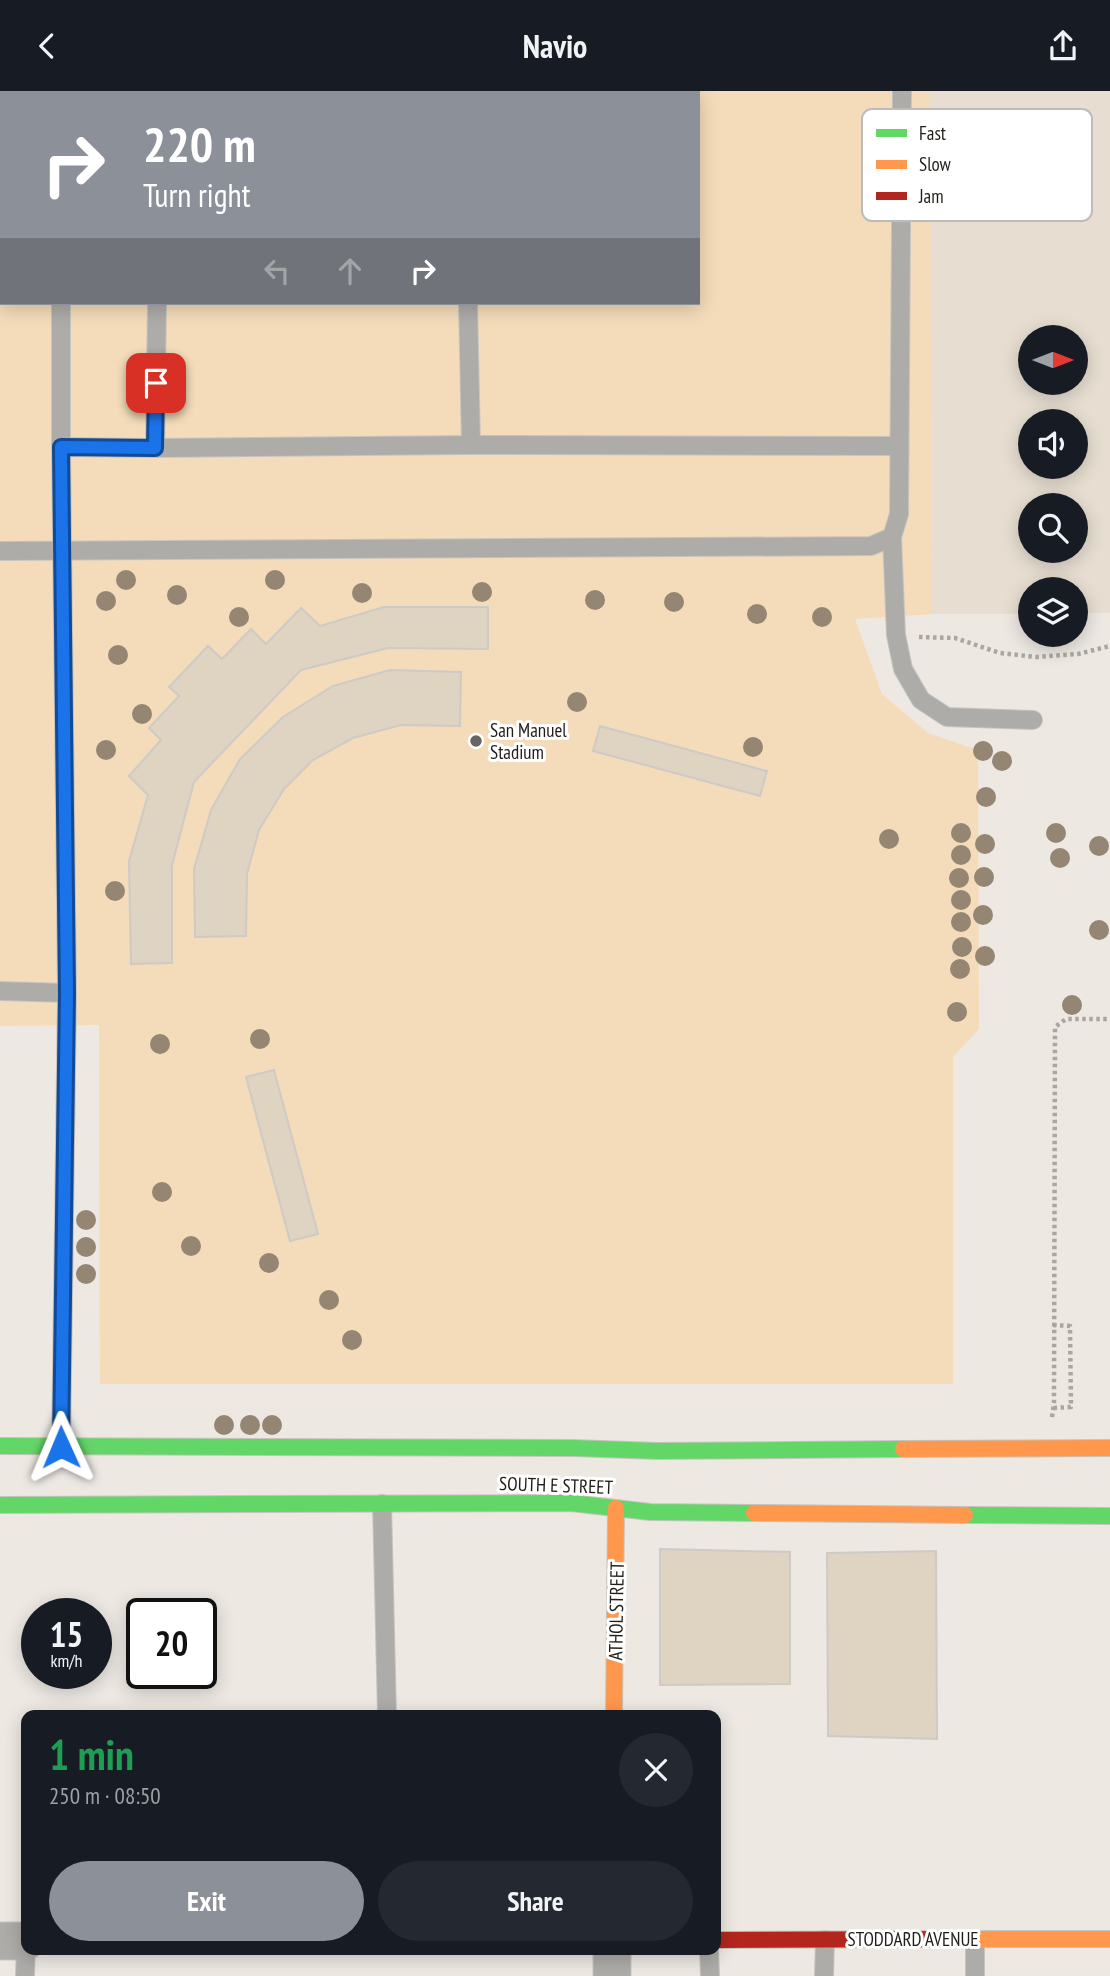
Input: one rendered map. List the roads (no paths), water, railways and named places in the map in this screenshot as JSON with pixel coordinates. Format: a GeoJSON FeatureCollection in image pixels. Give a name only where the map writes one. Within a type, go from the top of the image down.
{"type":"FeatureCollection","features":[{"type":"Feature","properties":{"kind":"main road","name":"SOUTH E STREET"},"geometry":{"type":"LineString","coordinates":[[0,1446],[573,1448],[658,1451],[1110,1448]]}},
{"type":"Feature","properties":{"kind":"main road","name":"SOUTH E STREET"},"geometry":{"type":"LineString","coordinates":[[0,1505],[571,1503],[650,1512],[1110,1516]]}},
{"type":"Feature","properties":{"kind":"main road","name":"ATHOL STREET"},"geometry":{"type":"LineString","coordinates":[[614,1710],[616,1508]]}},
{"type":"Feature","properties":{"kind":"main road","name":"STODDARD AVENUE"},"geometry":{"type":"LineString","coordinates":[[721,1940],[1110,1939]]}},
{"type":"Feature","properties":{"kind":"street"},"geometry":{"type":"LineString","coordinates":[[0,1941],[21,1943]]}},
{"type":"Feature","properties":{"kind":"street"},"geometry":{"type":"LineString","coordinates":[[612,1955],[612,1976]]}},
{"type":"Feature","properties":{"kind":"lane"},"geometry":{"type":"LineString","coordinates":[[902,91],[902,109]]}},
{"type":"Feature","properties":{"kind":"lane"},"geometry":{"type":"LineString","coordinates":[[901,221],[899,514],[891,537],[897,635],[903,669],[921,700],[947,717],[1033,720]]}},
{"type":"Feature","properties":{"kind":"lane"},"geometry":{"type":"LineString","coordinates":[[61,305],[67,993],[61,1447]]}},
{"type":"Feature","properties":{"kind":"lane"},"geometry":{"type":"LineString","coordinates":[[155,448],[157,305]]}},
{"type":"Feature","properties":{"kind":"lane"},"geometry":{"type":"LineString","coordinates":[[468,305],[471,445]]}},
{"type":"Feature","properties":{"kind":"lane"},"geometry":{"type":"LineString","coordinates":[[61,447],[899,446]]}},
{"type":"Feature","properties":{"kind":"lane"},"geometry":{"type":"LineString","coordinates":[[0,551],[871,546],[891,537]]}},
{"type":"Feature","properties":{"kind":"lane"},"geometry":{"type":"LineString","coordinates":[[0,991],[67,993]]}},
{"type":"Feature","properties":{"kind":"lane"},"geometry":{"type":"LineString","coordinates":[[382,1504],[387,1710]]}},
{"type":"Feature","properties":{"kind":"lane"},"geometry":{"type":"LineString","coordinates":[[975,1939],[975,1976]]}},
{"type":"Feature","properties":{"kind":"lane"},"geometry":{"type":"LineString","coordinates":[[824,1976],[825,1940]]}},
{"type":"Feature","properties":{"kind":"lane"},"geometry":{"type":"LineString","coordinates":[[25,1976],[26,1955]]}},
{"type":"Feature","properties":{"kind":"lane"},"geometry":{"type":"LineString","coordinates":[[709,1955],[710,1976]]}},
{"type":"Feature","properties":{"kind":"place","name":"San Manuel Stadium"},"geometry":{"type":"Point","coordinates":[476,741]}}]}
